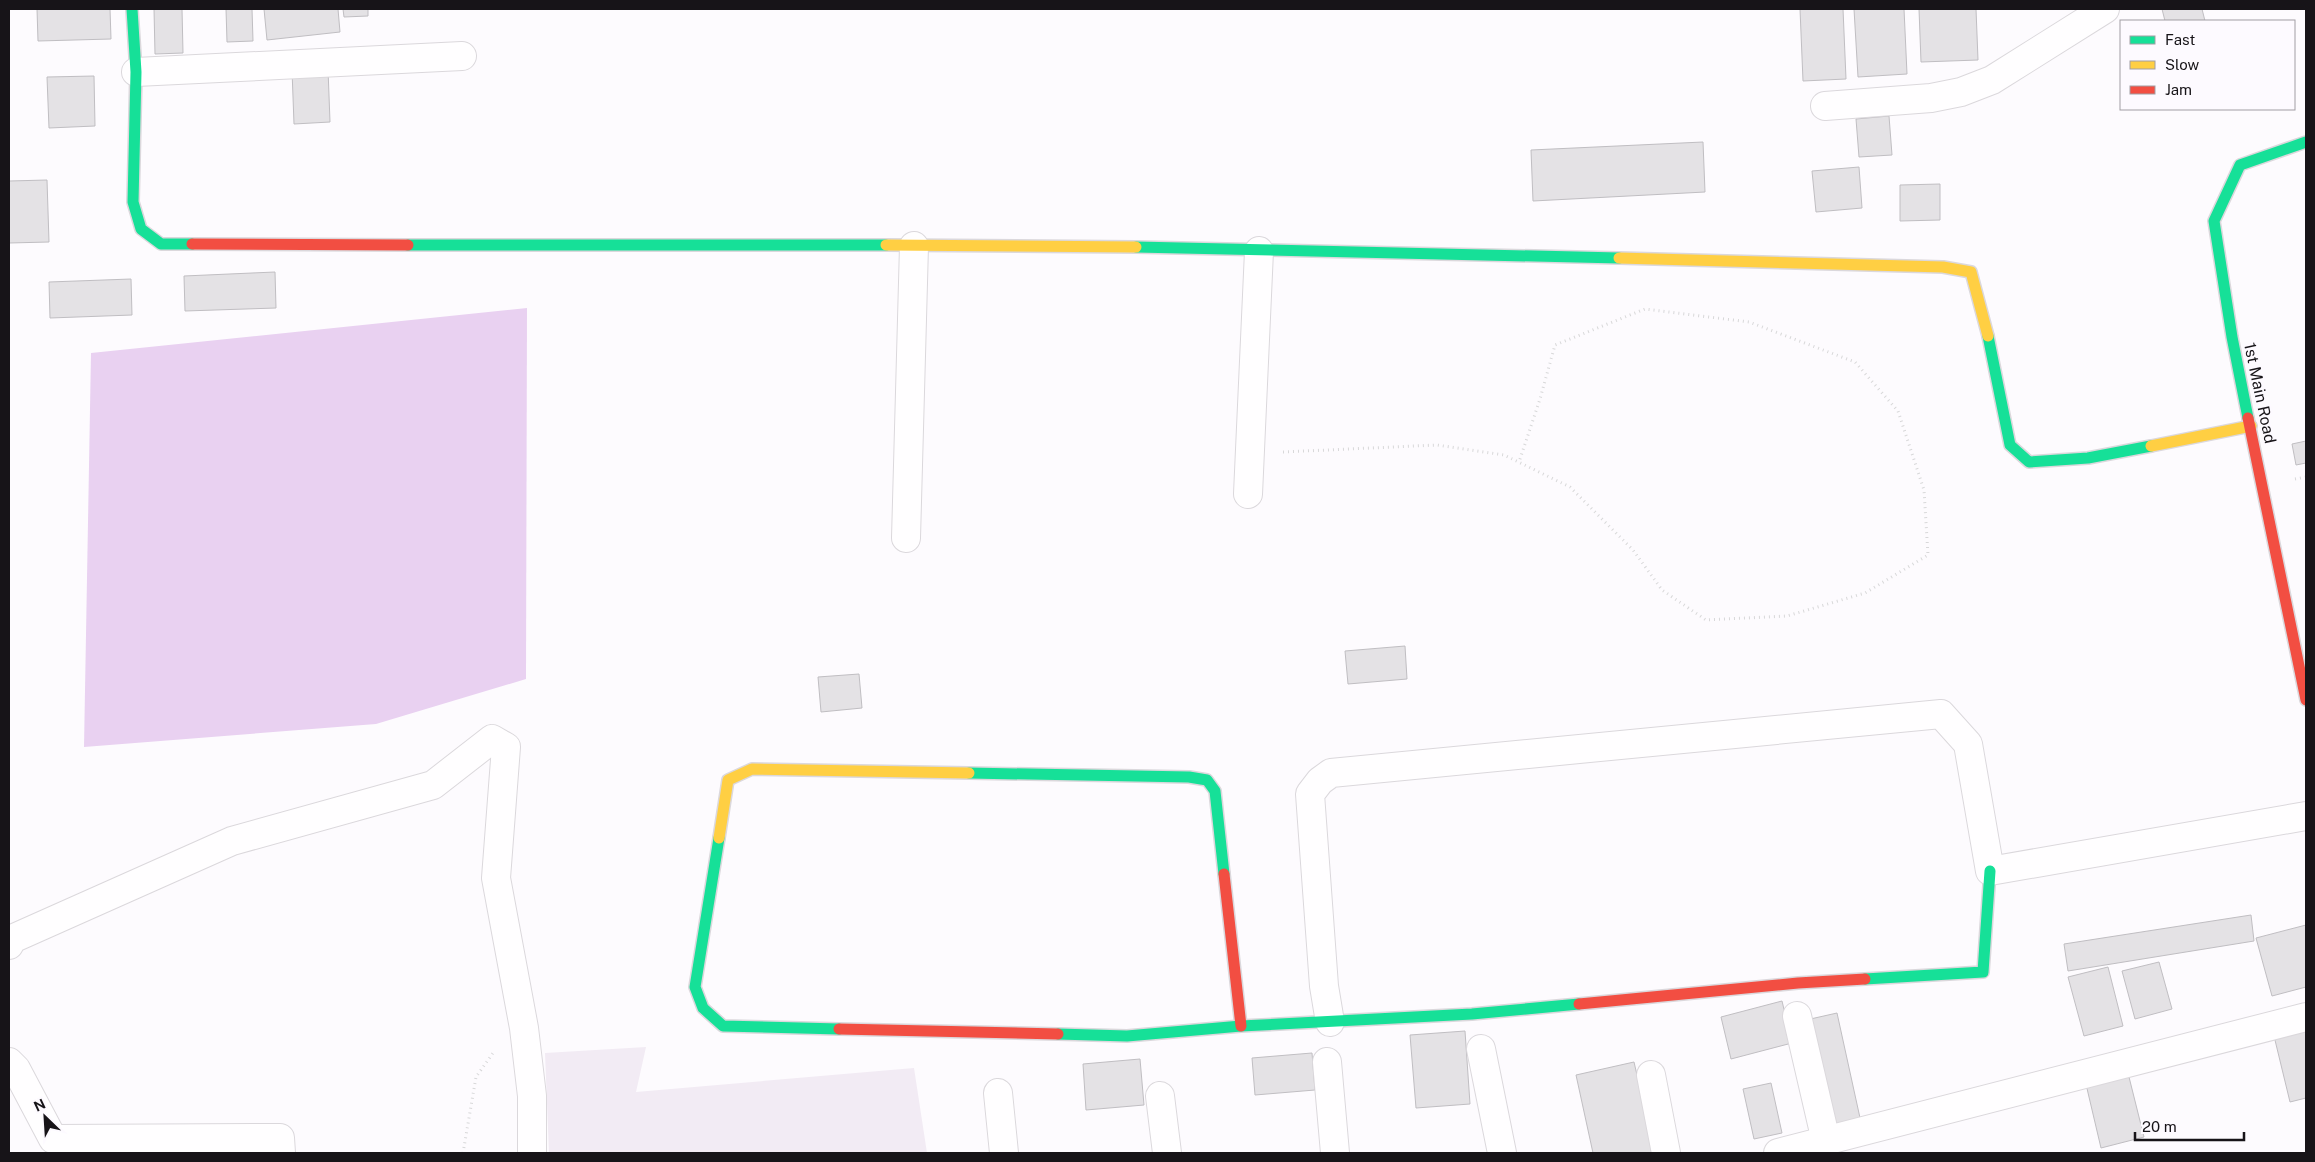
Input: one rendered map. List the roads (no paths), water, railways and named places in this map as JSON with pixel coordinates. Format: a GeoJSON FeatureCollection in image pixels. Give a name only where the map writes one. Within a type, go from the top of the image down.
{"type":"FeatureCollection","features":[{"type":"Feature","properties":{"kind":"street"},"geometry":{"type":"LineString","coordinates":[[132,9],[136,72],[134,202],[141,229],[161,244],[369,247],[498,244],[1094,246],[1943,267],[1971,272],[1985,323],[2010,445],[2029,462],[2088,458],[2250,426]]}},
{"type":"Feature","properties":{"kind":"street"},"geometry":{"type":"LineString","coordinates":[[1825,106],[1931,98],[1961,92],[1992,80],[2105,9]]}},
{"type":"Feature","properties":{"kind":"street"},"geometry":{"type":"LineString","coordinates":[[136,72],[462,56]]}},
{"type":"Feature","properties":{"kind":"street","name":"1st Main Road"},"geometry":{"type":"LineString","coordinates":[[2306,142],[2240,165],[2214,221],[2232,337],[2306,700]]}},
{"type":"Feature","properties":{"kind":"street"},"geometry":{"type":"LineString","coordinates":[[906,538],[914,246]]}},
{"type":"Feature","properties":{"kind":"street"},"geometry":{"type":"LineString","coordinates":[[1248,494],[1259,251]]}},
{"type":"Feature","properties":{"kind":"street"},"geometry":{"type":"LineString","coordinates":[[1240,1026],[1214,790],[1207,780],[1189,777],[752,769],[728,780],[695,987],[703,1008],[723,1026],[1127,1036],[1240,1026],[1330,1022],[1472,1014],[1798,983],[1983,972],[1990,871],[1968,744],[1942,714],[1330,774],[1320,781],[1310,794],[1324,986],[1330,1022]]}},
{"type":"Feature","properties":{"kind":"street"},"geometry":{"type":"LineString","coordinates":[[9,945],[12,939],[232,841],[433,785],[492,738],[506,747],[496,878],[524,1028],[532,1096],[532,1153]]}},
{"type":"Feature","properties":{"kind":"street"},"geometry":{"type":"LineString","coordinates":[[1990,871],[2306,816]]}},
{"type":"Feature","properties":{"kind":"street"},"geometry":{"type":"LineString","coordinates":[[1797,1016],[1826,1141]]}},
{"type":"Feature","properties":{"kind":"street"},"geometry":{"type":"LineString","coordinates":[[1778,1153],[2306,1017]]}},
{"type":"Feature","properties":{"kind":"street"},"geometry":{"type":"LineString","coordinates":[[1481,1049],[1502,1153]]}},
{"type":"Feature","properties":{"kind":"street"},"geometry":{"type":"LineString","coordinates":[[9,1062],[16,1069],[53,1139],[280,1138],[280,1153]]}},
{"type":"Feature","properties":{"kind":"street"},"geometry":{"type":"LineString","coordinates":[[1328,1062],[1334,1153]]}},
{"type":"Feature","properties":{"kind":"street"},"geometry":{"type":"LineString","coordinates":[[1651,1075],[1666,1153]]}},
{"type":"Feature","properties":{"kind":"street"},"geometry":{"type":"LineString","coordinates":[[998,1093],[1004,1153]]}},
{"type":"Feature","properties":{"kind":"street"},"geometry":{"type":"LineString","coordinates":[[1160,1096],[1167,1153]]}}]}
